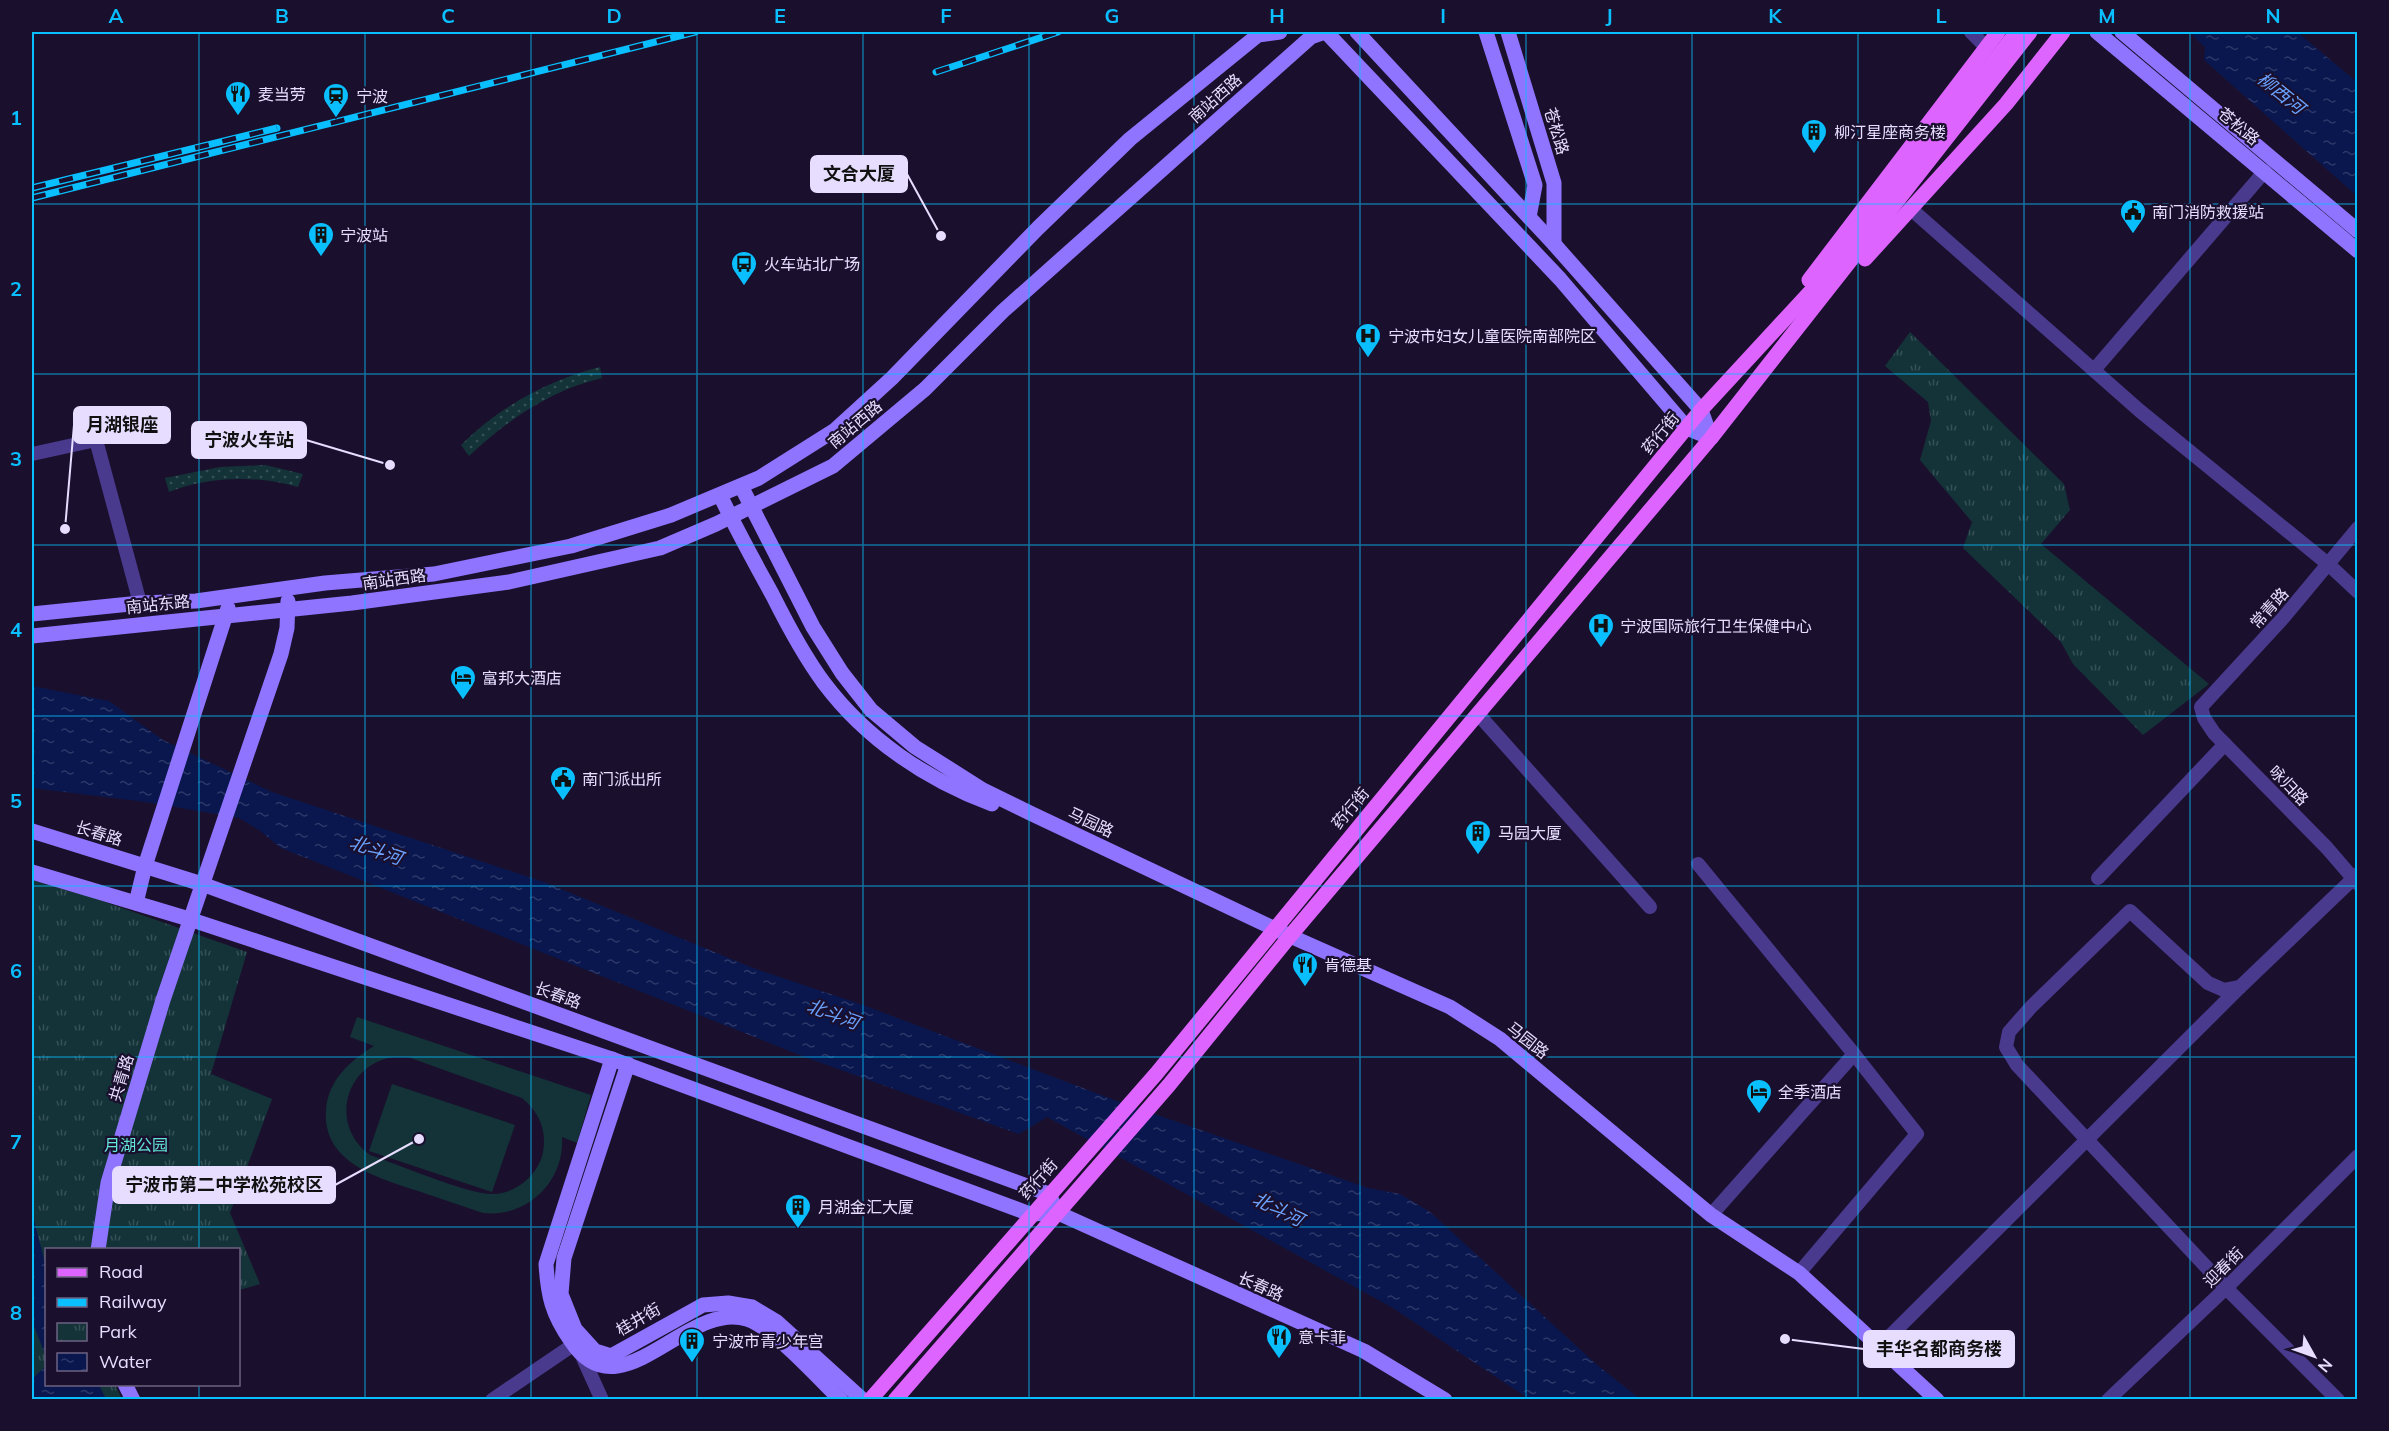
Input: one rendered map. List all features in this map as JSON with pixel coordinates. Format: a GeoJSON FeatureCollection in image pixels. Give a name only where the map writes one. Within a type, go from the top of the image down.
{"type":"FeatureCollection","features":[{"type":"Feature","properties":{"kind":"main road","name":"南站西路"},"geometry":{"type":"LineString","coordinates":[[287,588],[434,574],[571,546],[671,515],[759,478],[835,430],[892,378],[1038,228],[1130,140],[1258,34],[1280,32]]}},
{"type":"Feature","properties":{"kind":"main road","name":"南站西路"},"geometry":{"type":"LineString","coordinates":[[288,609],[509,582],[660,548],[730,517],[833,466],[925,389],[1003,311],[1311,38],[1326,32]]}},
{"type":"Feature","properties":{"kind":"main road"},"geometry":{"type":"LineString","coordinates":[[1326,32],[1560,279],[1687,428],[1711,438]]}},
{"type":"Feature","properties":{"kind":"main road"},"geometry":{"type":"LineString","coordinates":[[1357,32],[1554,244],[1701,411],[1711,438]]}},
{"type":"Feature","properties":{"kind":"main road"},"geometry":{"type":"LineString","coordinates":[[1486,32],[1536,185],[1529,217]]}},
{"type":"Feature","properties":{"kind":"main road","name":"苍松路"},"geometry":{"type":"LineString","coordinates":[[1508,32],[1554,183],[1554,244]]}},
{"type":"Feature","properties":{"kind":"main road"},"geometry":{"type":"LineString","coordinates":[[1770,336],[1835,242],[1998,32]]}},
{"type":"Feature","properties":{"kind":"main road"},"geometry":{"type":"LineString","coordinates":[[895,1400],[1169,1085],[1290,936],[1711,438],[1775,359],[2017,32]]}},
{"type":"Feature","properties":{"kind":"main road"},"geometry":{"type":"LineString","coordinates":[[1860,242],[2031,32]]}},
{"type":"Feature","properties":{"kind":"main road"},"geometry":{"type":"LineString","coordinates":[[1775,359],[2006,104],[2063,32]]}},
{"type":"Feature","properties":{"kind":"main road","name":"苍松路"},"geometry":{"type":"LineString","coordinates":[[2097,32],[2358,251]]}},
{"type":"Feature","properties":{"kind":"main road","name":"苍松路"},"geometry":{"type":"LineString","coordinates":[[2122,32],[2358,231]]}},
{"type":"Feature","properties":{"kind":"main road","name":"药行街"},"geometry":{"type":"LineString","coordinates":[[870,1400],[1030,1214],[1156,1074],[1701,411],[1860,242]]}},
{"type":"Feature","properties":{"kind":"main road","name":"马园路"},"geometry":{"type":"LineString","coordinates":[[741,486],[813,627],[842,673],[871,710],[915,747],[983,790],[1030,813],[1290,936],[1450,1007],[1500,1039],[1711,1215],[1799,1273],[1937,1400]]}},
{"type":"Feature","properties":{"kind":"main road","name":"马园路"},"geometry":{"type":"LineString","coordinates":[[720,495],[794,636],[824,683],[858,722],[909,763],[967,795],[1030,813]]}},
{"type":"Feature","properties":{"kind":"main road","name":"南站东路"},"geometry":{"type":"LineString","coordinates":[[32,614],[140,603],[196,601],[287,588]]}},
{"type":"Feature","properties":{"kind":"main road","name":"共青路"},"geometry":{"type":"LineString","coordinates":[[98,1248],[108,1183],[189,919],[281,654],[287,628],[287,588]]}},
{"type":"Feature","properties":{"kind":"main road"},"geometry":{"type":"LineString","coordinates":[[136,903],[145,866],[231,596]]}},
{"type":"Feature","properties":{"kind":"main road","name":"南站东路"},"geometry":{"type":"LineString","coordinates":[[32,636],[288,609]]}},
{"type":"Feature","properties":{"kind":"main road","name":"长春路"},"geometry":{"type":"LineString","coordinates":[[32,831],[202,884],[1049,1194]]}},
{"type":"Feature","properties":{"kind":"main road","name":"长春路"},"geometry":{"type":"LineString","coordinates":[[32,872],[189,919],[628,1064],[1030,1214],[1060,1211],[1364,1351],[1424,1385],[1445,1400]]}},
{"type":"Feature","properties":{"kind":"main road"},"geometry":{"type":"LineString","coordinates":[[583,1358],[573,1345],[548,1296],[546,1264],[612,1059]]}},
{"type":"Feature","properties":{"kind":"main road","name":"桂井街"},"geometry":{"type":"LineString","coordinates":[[628,1064],[564,1258],[561,1294],[575,1329],[595,1351],[611,1356],[703,1305],[728,1303],[752,1307],[777,1322],[863,1400]]}},
{"type":"Feature","properties":{"kind":"main road"},"geometry":{"type":"LineString","coordinates":[[1049,1194],[1060,1211]]}},
{"type":"Feature","properties":{"kind":"main road","name":"桂井街"},"geometry":{"type":"LineString","coordinates":[[583,1358],[604,1367],[627,1364],[652,1354],[687,1330],[723,1319],[746,1319],[770,1334],[841,1400]]}},
{"type":"Feature","properties":{"kind":"main road"},"geometry":{"type":"LineString","coordinates":[[126,1386],[133,1400]]}},
{"type":"Feature","properties":{"kind":"street"},"geometry":{"type":"LineString","coordinates":[[1971,32],[1986,47]]}},
{"type":"Feature","properties":{"kind":"street"},"geometry":{"type":"LineString","coordinates":[[2094,370],[2265,171]]}},
{"type":"Feature","properties":{"kind":"street"},"geometry":{"type":"LineString","coordinates":[[1911,209],[2094,370],[2328,564],[2358,592]]}},
{"type":"Feature","properties":{"kind":"street"},"geometry":{"type":"LineString","coordinates":[[32,454],[96,440],[140,603]]}},
{"type":"Feature","properties":{"kind":"street","name":"常青路"},"geometry":{"type":"LineString","coordinates":[[2201,707],[2358,528]]}},
{"type":"Feature","properties":{"kind":"street","name":"咏归路"},"geometry":{"type":"LineString","coordinates":[[2201,707],[2204,718],[2225,744],[2356,879]]}},
{"type":"Feature","properties":{"kind":"street"},"geometry":{"type":"LineString","coordinates":[[1478,714],[1650,907]]}},
{"type":"Feature","properties":{"kind":"street"},"geometry":{"type":"LineString","coordinates":[[2098,878],[2225,744]]}},
{"type":"Feature","properties":{"kind":"street"},"geometry":{"type":"LineString","coordinates":[[1698,864],[1917,1134],[1799,1273]]}},
{"type":"Feature","properties":{"kind":"street"},"geometry":{"type":"LineString","coordinates":[[1880,1346],[2240,987],[2356,879]]}},
{"type":"Feature","properties":{"kind":"street"},"geometry":{"type":"LineString","coordinates":[[2240,987],[2224,990],[2208,983],[2130,911],[2031,1007],[2009,1032],[2006,1047],[2017,1065],[2088,1138],[2226,1288],[2338,1400]]}},
{"type":"Feature","properties":{"kind":"street"},"geometry":{"type":"LineString","coordinates":[[1711,1215],[1854,1054]]}},
{"type":"Feature","properties":{"kind":"street","name":"迎春街"},"geometry":{"type":"LineString","coordinates":[[2108,1400],[2226,1288],[2358,1156]]}},
{"type":"Feature","properties":{"kind":"street"},"geometry":{"type":"LineString","coordinates":[[492,1400],[573,1345]]}},
{"type":"Feature","properties":{"kind":"street"},"geometry":{"type":"LineString","coordinates":[[583,1358],[602,1400]]}},
{"type":"Feature","properties":{"kind":"green space"},"geometry":{"type":"Polygon","coordinates":[[[1910,332],[2064,484],[2070,510],[2041,544],[2209,684],[2143,735],[2073,664],[2061,642],[1963,548],[1972,522],[1920,460],[1931,421],[1928,402],[1885,366],[1910,332]]]}},
{"type":"Feature","properties":{"kind":"green space"},"geometry":{"type":"Polygon","coordinates":[[[600,367],[602,378],[583,383],[548,398],[499,430],[469,456],[461,445],[491,419],[525,397],[562,379],[600,367]]]}},
{"type":"Feature","properties":{"kind":"green space"},"geometry":{"type":"Polygon","coordinates":[[[265,465],[303,474],[298,487],[266,480],[233,479],[200,483],[169,492],[165,478],[220,467],[265,465]]]}},
{"type":"Feature","properties":{"kind":"green space","name":"月湖公园"},"geometry":{"type":"Polygon","coordinates":[[[32,880],[91,897],[247,952],[211,1074],[272,1099],[230,1213],[260,1284],[240,1290],[240,1248],[45,1248],[45,1386],[116,1386],[122,1399],[32,1399],[32,880]]]}},
{"type":"Feature","properties":{"kind":"green space"},"geometry":{"type":"Polygon","coordinates":[[[357,1017],[591,1095],[577,1143],[562,1137],[557,1168],[550,1182],[528,1203],[499,1213],[483,1213],[371,1174],[356,1166],[343,1155],[333,1143],[327,1128],[326,1110],[331,1089],[349,1065],[374,1046],[350,1037],[357,1017]],[[394,1057],[377,1062],[363,1071],[354,1083],[348,1098],[346,1113],[349,1128],[357,1143],[370,1155],[482,1193],[503,1193],[519,1186],[532,1175],[541,1160],[544,1136],[537,1115],[528,1103],[522,1098],[408,1057],[394,1057]]]}},
{"type":"Feature","properties":{"kind":"green space"},"geometry":{"type":"Polygon","coordinates":[[[392,1084],[515,1125],[492,1192],[369,1151],[392,1084]]]}},
{"type":"Feature","properties":{"kind":"water","name":"柳西河"},"geometry":{"type":"Polygon","coordinates":[[[2189,32],[2297,32],[2357,82],[2357,196],[2204,60],[2205,47],[2189,32]]]}},
{"type":"Feature","properties":{"kind":"water","name":"北斗河"},"geometry":{"type":"Polygon","coordinates":[[[32,686],[109,701],[163,740],[272,792],[544,882],[753,968],[863,1005],[1117,1101],[1368,1188],[1400,1194],[1430,1212],[1596,1364],[1640,1399],[1529,1399],[1393,1308],[1047,1117],[1019,1134],[802,1056],[281,848],[259,830],[239,818],[146,802],[32,788],[32,686]]]}},
{"type":"Feature","properties":{"kind":"water"},"geometry":{"type":"Polygon","coordinates":[[[32,1212],[45,1263],[45,1354],[32,1321],[32,1212]]]}},
{"type":"Feature","properties":{"kind":"water"},"geometry":{"type":"Polygon","coordinates":[[[45,1367],[45,1386],[100,1386],[106,1399],[32,1399],[32,1379],[45,1367]]]}},
{"type":"Feature","properties":{"kind":"railway"},"geometry":{"type":"LineString","coordinates":[[32,198],[695,32]]}},
{"type":"Feature","properties":{"kind":"railway"},"geometry":{"type":"LineString","coordinates":[[936,72],[1058,32]]}},
{"type":"Feature","properties":{"kind":"railway"},"geometry":{"type":"LineString","coordinates":[[32,188],[277,128]]}},
{"type":"Feature","properties":{"kind":"place","name":"麦当劳"},"geometry":{"type":"Point","coordinates":[238,117]}},
{"type":"Feature","properties":{"kind":"place","name":"宁波"},"geometry":{"type":"Point","coordinates":[336,119]}},
{"type":"Feature","properties":{"kind":"place","name":"柳汀星座商务楼"},"geometry":{"type":"Point","coordinates":[1814,155]}},
{"type":"Feature","properties":{"kind":"place","name":"南门消防救援站"},"geometry":{"type":"Point","coordinates":[2133,235]}},
{"type":"Feature","properties":{"kind":"place","name":"文合大厦"},"geometry":{"type":"Point","coordinates":[941,236]}},
{"type":"Feature","properties":{"kind":"place","name":"宁波站"},"geometry":{"type":"Point","coordinates":[321,258]}},
{"type":"Feature","properties":{"kind":"place","name":"火车站北广场"},"geometry":{"type":"Point","coordinates":[744,287]}},
{"type":"Feature","properties":{"kind":"place","name":"宁波市妇女儿童医院南部院区"},"geometry":{"type":"Point","coordinates":[1368,359]}},
{"type":"Feature","properties":{"kind":"place","name":"宁波火车站"},"geometry":{"type":"Point","coordinates":[390,465]}},
{"type":"Feature","properties":{"kind":"place","name":"月湖银座"},"geometry":{"type":"Point","coordinates":[65,529]}},
{"type":"Feature","properties":{"kind":"place","name":"宁波国际旅行卫生保健中心"},"geometry":{"type":"Point","coordinates":[1601,649]}},
{"type":"Feature","properties":{"kind":"place","name":"富邦大酒店"},"geometry":{"type":"Point","coordinates":[463,701]}},
{"type":"Feature","properties":{"kind":"place","name":"南门派出所"},"geometry":{"type":"Point","coordinates":[563,802]}},
{"type":"Feature","properties":{"kind":"place","name":"马园大厦"},"geometry":{"type":"Point","coordinates":[1478,856]}},
{"type":"Feature","properties":{"kind":"place","name":"肯德基"},"geometry":{"type":"Point","coordinates":[1305,988]}},
{"type":"Feature","properties":{"kind":"place","name":"全季酒店"},"geometry":{"type":"Point","coordinates":[1759,1115]}},
{"type":"Feature","properties":{"kind":"place","name":"宁波市第二中学松苑校区"},"geometry":{"type":"Point","coordinates":[419,1139]}},
{"type":"Feature","properties":{"kind":"place","name":"月湖金汇大厦"},"geometry":{"type":"Point","coordinates":[798,1230]}},
{"type":"Feature","properties":{"kind":"place","name":"丰华名都商务楼"},"geometry":{"type":"Point","coordinates":[1785,1339]}},
{"type":"Feature","properties":{"kind":"place","name":"意卡菲"},"geometry":{"type":"Point","coordinates":[1279,1360]}},
{"type":"Feature","properties":{"kind":"place","name":"宁波市青少年宫"},"geometry":{"type":"Point","coordinates":[692,1364]}}]}
